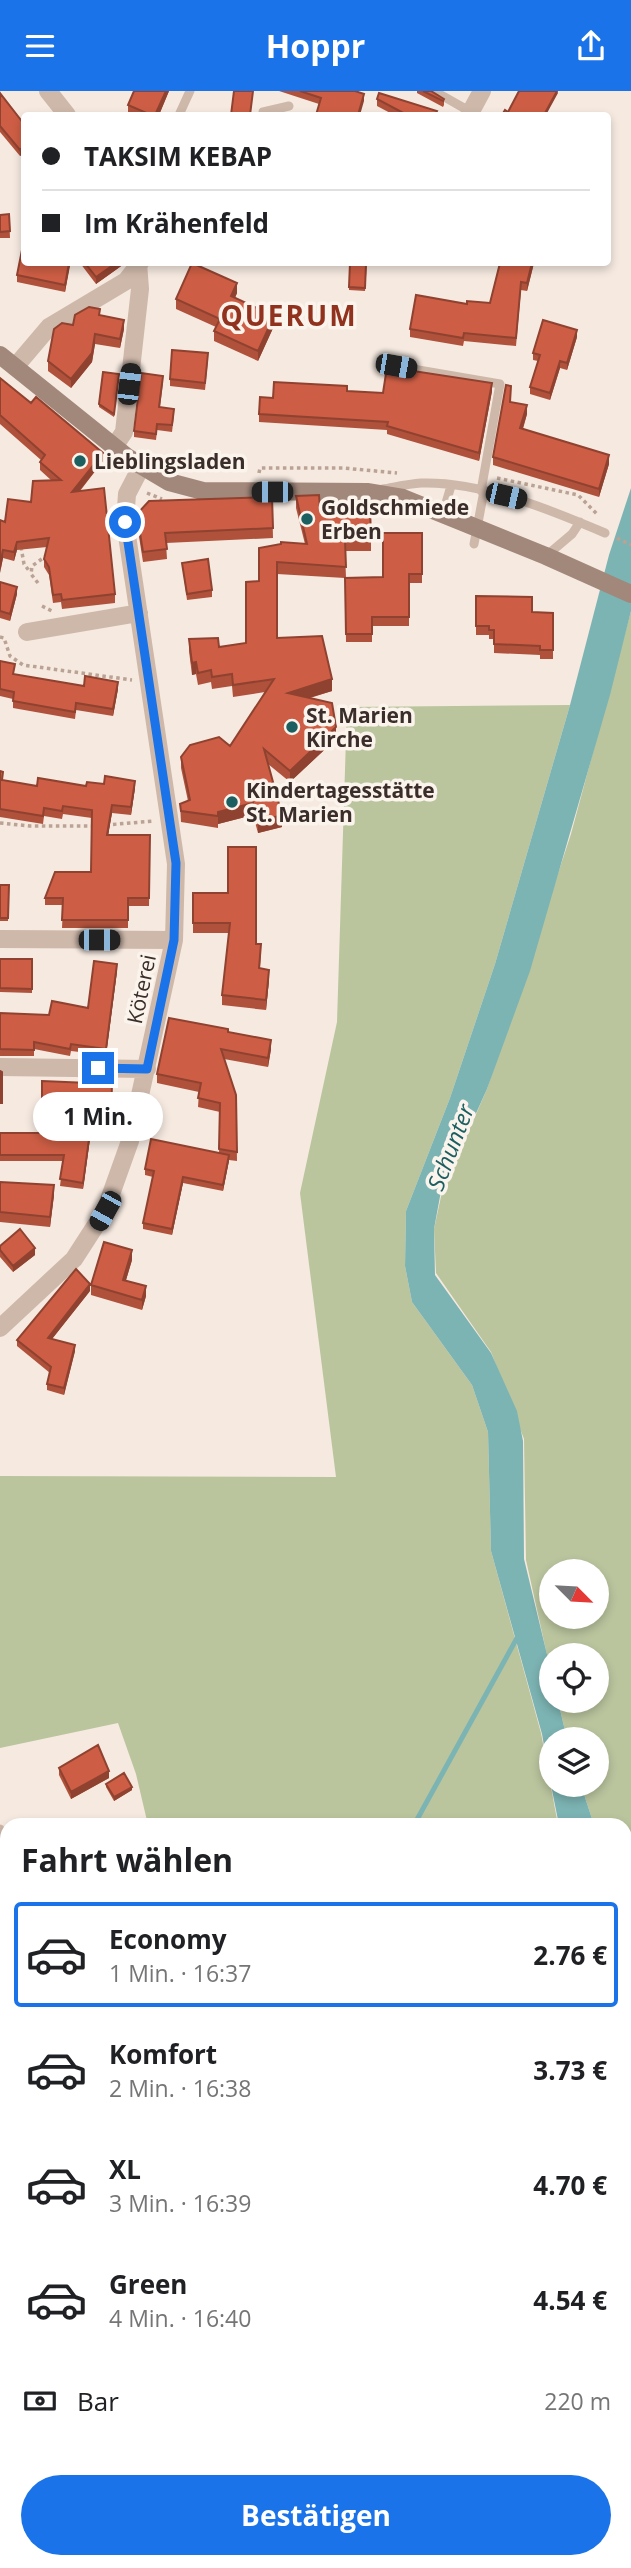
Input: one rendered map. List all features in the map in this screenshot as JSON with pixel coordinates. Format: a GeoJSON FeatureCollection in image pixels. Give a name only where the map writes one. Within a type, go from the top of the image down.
{"type":"FeatureCollection","features":[{"type":"Feature","properties":{"kind":"main road"},"geometry":{"type":"LineString","coordinates":[[0,355],[114,447],[141,467],[169,482],[203,491],[367,492],[402,498],[443,513],[476,535],[547,556],[631,594]]}},
{"type":"Feature","properties":{"kind":"street"},"geometry":{"type":"LineString","coordinates":[[48,91],[65,112]]}},
{"type":"Feature","properties":{"kind":"street"},"geometry":{"type":"LineString","coordinates":[[471,112],[482,91]]}},
{"type":"Feature","properties":{"kind":"street"},"geometry":{"type":"LineString","coordinates":[[15,367],[49,327],[126,281],[137,266]]}},
{"type":"Feature","properties":{"kind":"street"},"geometry":{"type":"LineString","coordinates":[[114,447],[124,432],[141,289],[139,266]]}},
{"type":"Feature","properties":{"kind":"street","name":"Köterei"},"geometry":{"type":"LineString","coordinates":[[0,1328],[74,1259],[105,1211],[130,1141],[174,940],[176,863],[125,508],[132,481],[141,467]]}},
{"type":"Feature","properties":{"kind":"street"},"geometry":{"type":"LineString","coordinates":[[27,632],[139,613]]}},
{"type":"Feature","properties":{"kind":"street"},"geometry":{"type":"LineString","coordinates":[[0,939],[174,940]]}},
{"type":"Feature","properties":{"kind":"street"},"geometry":{"type":"LineString","coordinates":[[0,1067],[147,1069]]}},
{"type":"Feature","properties":{"kind":"lane"},"geometry":{"type":"LineString","coordinates":[[180,112],[190,91]]}},
{"type":"Feature","properties":{"kind":"lane"},"geometry":{"type":"LineString","coordinates":[[433,91],[467,112]]}},
{"type":"Feature","properties":{"kind":"lane"},"geometry":{"type":"LineString","coordinates":[[263,112],[289,106]]}},
{"type":"Feature","properties":{"kind":"lane"},"geometry":{"type":"LineString","coordinates":[[396,366],[500,384],[476,535]]}},
{"type":"Feature","properties":{"kind":"lane"},"geometry":{"type":"LineString","coordinates":[[367,492],[422,483],[482,491],[528,501],[605,533]]}},
{"type":"Feature","properties":{"kind":"lane"},"geometry":{"type":"LineString","coordinates":[[443,513],[451,487]]}},
{"type":"Feature","properties":{"kind":"lane"},"geometry":{"type":"LineString","coordinates":[[547,556],[572,534],[580,522]]}},
{"type":"Feature","properties":{"kind":"path"},"geometry":{"type":"LineString","coordinates":[[258,478],[260,468],[343,468],[394,471],[422,483]]}},
{"type":"Feature","properties":{"kind":"path"},"geometry":{"type":"LineString","coordinates":[[19,542],[24,564],[38,583]]}},
{"type":"Feature","properties":{"kind":"path"},"geometry":{"type":"LineString","coordinates":[[31,574],[35,562],[53,553]]}},
{"type":"Feature","properties":{"kind":"path"},"geometry":{"type":"LineString","coordinates":[[0,638],[5,638],[10,656],[23,666],[79,675],[148,679]]}},
{"type":"Feature","properties":{"kind":"path"},"geometry":{"type":"LineString","coordinates":[[0,823],[30,827],[89,826],[170,819]]}},
{"type":"Feature","properties":{"kind":"green space"},"geometry":{"type":"Polygon","coordinates":[[[631,611],[631,1818],[592,1818],[585,1797],[609,1797],[609,1727],[564,1727],[561,1713],[609,1713],[609,1643],[544,1643],[541,1629],[609,1629],[609,1559],[539,1559],[539,1619],[526,1560],[524,1439],[491,1352],[436,1273],[434,1229],[442,1192],[487,1089],[571,834],[631,611]]]}},
{"type":"Feature","properties":{"kind":"green space"},"geometry":{"type":"Polygon","coordinates":[[[570,705],[495,964],[450,1098],[406,1211],[405,1266],[412,1302],[472,1385],[488,1432],[491,1551],[539,1727],[539,1797],[553,1797],[557,1818],[146,1818],[136,1774],[118,1723],[0,1748],[0,1476],[336,1477],[300,1193],[337,1022],[347,707],[570,705]]]}},
{"type":"Feature","properties":{"kind":"water","name":"Schunter"},"geometry":{"type":"Polygon","coordinates":[[[631,488],[631,611],[610,695],[530,971],[487,1089],[441,1191],[434,1229],[435,1275],[491,1353],[517,1411],[523,1441],[524,1559],[544,1643],[539,1643],[539,1713],[561,1713],[564,1727],[540,1727],[491,1551],[488,1432],[472,1385],[412,1302],[405,1266],[406,1211],[450,1098],[495,964],[570,705],[609,555],[631,488]]]}},
{"type":"Feature","properties":{"kind":"water"},"geometry":{"type":"Polygon","coordinates":[[[553,1797],[585,1797],[592,1818],[558,1818],[553,1797]]]}},
{"type":"Feature","properties":{"kind":"building"},"geometry":{"type":"Polygon","coordinates":[[[134,91],[166,91],[156,112],[144,112],[128,105],[134,91]]]}},
{"type":"Feature","properties":{"kind":"building"},"geometry":{"type":"Polygon","coordinates":[[[234,91],[253,91],[250,112],[231,112],[234,91]]]}},
{"type":"Feature","properties":{"kind":"building"},"geometry":{"type":"Polygon","coordinates":[[[300,91],[355,91],[364,94],[359,112],[317,112],[321,98],[300,91]]]}},
{"type":"Feature","properties":{"kind":"building"},"geometry":{"type":"Polygon","coordinates":[[[423,91],[431,91],[444,99],[443,101],[423,91]]]}},
{"type":"Feature","properties":{"kind":"building"},"geometry":{"type":"Polygon","coordinates":[[[519,91],[557,91],[546,112],[508,112],[519,91]]]}},
{"type":"Feature","properties":{"kind":"building"},"geometry":{"type":"Polygon","coordinates":[[[0,93],[21,120],[20,150],[0,126],[0,93]]]}},
{"type":"Feature","properties":{"kind":"building"},"geometry":{"type":"Polygon","coordinates":[[[379,93],[437,111],[401,112],[377,99],[379,93]]]}},
{"type":"Feature","properties":{"kind":"building"},"geometry":{"type":"Polygon","coordinates":[[[9,214],[10,231],[0,232],[0,215],[9,214]]]}},
{"type":"Feature","properties":{"kind":"building"},"geometry":{"type":"Polygon","coordinates":[[[21,255],[21,266],[68,266],[65,285],[17,275],[21,255]]]}},
{"type":"Feature","properties":{"kind":"building"},"geometry":{"type":"Polygon","coordinates":[[[87,266],[112,266],[96,277],[87,266]]]}},
{"type":"Feature","properties":{"kind":"building"},"geometry":{"type":"Polygon","coordinates":[[[191,266],[199,266],[237,283],[231,296],[274,316],[258,351],[214,331],[220,319],[176,299],[191,266]]]}},
{"type":"Feature","properties":{"kind":"building"},"geometry":{"type":"Polygon","coordinates":[[[350,266],[366,266],[365,288],[349,287],[350,266]]]}},
{"type":"Feature","properties":{"kind":"building"},"geometry":{"type":"Polygon","coordinates":[[[499,266],[531,266],[527,283],[521,282],[516,338],[464,333],[463,338],[410,329],[416,295],[467,304],[467,301],[490,303],[499,266]]]}},
{"type":"Feature","properties":{"kind":"building"},"geometry":{"type":"Polygon","coordinates":[[[89,307],[100,309],[99,315],[124,320],[120,339],[95,334],[92,353],[71,379],[48,361],[54,329],[62,323],[73,325],[75,315],[89,307]]]}},
{"type":"Feature","properties":{"kind":"building"},"geometry":{"type":"Polygon","coordinates":[[[543,320],[577,330],[567,363],[560,361],[550,393],[530,387],[540,355],[533,353],[543,320]]]}},
{"type":"Feature","properties":{"kind":"building"},"geometry":{"type":"Polygon","coordinates":[[[172,350],[208,353],[205,383],[170,379],[172,350]]]}},
{"type":"Feature","properties":{"kind":"building"},"geometry":{"type":"Polygon","coordinates":[[[387,367],[492,383],[479,453],[387,426],[388,422],[259,414],[260,397],[273,398],[274,382],[347,386],[347,391],[383,393],[387,367]]]}},
{"type":"Feature","properties":{"kind":"building"},"geometry":{"type":"Polygon","coordinates":[[[103,372],[119,374],[114,414],[99,404],[103,372]]]}},
{"type":"Feature","properties":{"kind":"building"},"geometry":{"type":"Polygon","coordinates":[[[141,373],[163,376],[159,407],[174,409],[172,425],[157,424],[156,434],[134,431],[141,373]]]}},
{"type":"Feature","properties":{"kind":"building"},"geometry":{"type":"Polygon","coordinates":[[[0,378],[31,403],[36,397],[103,453],[72,492],[104,488],[115,594],[62,600],[61,594],[53,595],[49,567],[44,559],[49,538],[17,542],[14,552],[3,550],[0,565],[0,520],[5,522],[8,499],[31,502],[33,481],[61,480],[40,462],[45,455],[0,415],[0,378]]]}},
{"type":"Feature","properties":{"kind":"building"},"geometry":{"type":"Polygon","coordinates":[[[506,385],[511,386],[510,402],[527,405],[520,428],[609,455],[599,489],[493,457],[506,385]]]}},
{"type":"Feature","properties":{"kind":"building"},"geometry":{"type":"Polygon","coordinates":[[[319,495],[320,508],[370,506],[371,539],[345,540],[346,567],[277,562],[277,638],[322,636],[332,679],[288,693],[332,703],[336,727],[290,771],[264,749],[282,815],[258,822],[253,803],[218,812],[218,816],[181,811],[180,804],[190,800],[181,757],[190,745],[219,737],[230,746],[274,679],[233,685],[232,674],[212,677],[211,670],[198,673],[196,662],[192,663],[189,639],[218,638],[219,647],[246,643],[246,582],[259,581],[259,548],[281,542],[307,544],[296,496],[319,495]]]}},
{"type":"Feature","properties":{"kind":"building"},"geometry":{"type":"Polygon","coordinates":[[[272,497],[273,528],[165,533],[167,549],[143,552],[137,514],[149,501],[272,497]]]}},
{"type":"Feature","properties":{"kind":"building"},"geometry":{"type":"Polygon","coordinates":[[[383,533],[422,533],[422,574],[409,574],[409,617],[372,617],[372,634],[346,634],[345,578],[383,577],[383,533]]]}},
{"type":"Feature","properties":{"kind":"building"},"geometry":{"type":"Polygon","coordinates":[[[208,559],[212,590],[187,594],[182,563],[208,559]]]}},
{"type":"Feature","properties":{"kind":"building"},"geometry":{"type":"Polygon","coordinates":[[[0,582],[17,587],[10,614],[0,611],[0,582]]]}},
{"type":"Feature","properties":{"kind":"building"},"geometry":{"type":"Polygon","coordinates":[[[476,596],[532,597],[532,612],[553,613],[553,650],[540,650],[540,646],[494,644],[494,630],[489,630],[489,626],[476,626],[476,596]]]}},
{"type":"Feature","properties":{"kind":"building"},"geometry":{"type":"Polygon","coordinates":[[[0,661],[15,664],[13,674],[84,686],[85,676],[118,682],[113,709],[76,703],[75,712],[13,701],[14,692],[0,689],[0,661]]]}},
{"type":"Feature","properties":{"kind":"building"},"geometry":{"type":"Polygon","coordinates":[[[0,771],[3,772],[2,780],[37,786],[38,778],[86,786],[87,782],[104,784],[105,776],[135,781],[131,807],[112,805],[107,835],[150,835],[149,898],[128,898],[128,920],[62,920],[63,898],[45,898],[55,872],[91,872],[92,810],[63,806],[62,811],[44,808],[43,816],[0,809],[0,771]]]}},
{"type":"Feature","properties":{"kind":"building"},"geometry":{"type":"Polygon","coordinates":[[[228,847],[256,847],[256,944],[261,944],[259,968],[269,970],[266,1000],[222,995],[230,923],[193,923],[193,893],[228,893],[228,847]]]}},
{"type":"Feature","properties":{"kind":"building"},"geometry":{"type":"Polygon","coordinates":[[[0,885],[9,885],[8,918],[0,918],[0,885]]]}},
{"type":"Feature","properties":{"kind":"building"},"geometry":{"type":"Polygon","coordinates":[[[0,959],[32,959],[32,989],[0,988],[0,959]]]}},
{"type":"Feature","properties":{"kind":"building"},"geometry":{"type":"Polygon","coordinates":[[[94,961],[117,964],[106,1049],[71,1044],[70,1049],[34,1042],[34,1050],[0,1049],[0,1013],[49,1015],[52,1001],[88,1008],[94,961]]]}},
{"type":"Feature","properties":{"kind":"building"},"geometry":{"type":"Polygon","coordinates":[[[169,1018],[271,1040],[268,1058],[221,1049],[236,1095],[237,1152],[219,1149],[220,1103],[198,1098],[201,1083],[157,1074],[169,1018]]]}},
{"type":"Feature","properties":{"kind":"building"},"geometry":{"type":"Polygon","coordinates":[[[0,1071],[2,1072],[2,1103],[0,1103],[0,1071]]]}},
{"type":"Feature","properties":{"kind":"building"},"geometry":{"type":"Polygon","coordinates":[[[42,1081],[112,1084],[111,1118],[92,1117],[83,1183],[60,1179],[64,1155],[0,1155],[0,1133],[42,1133],[42,1081]]]}},
{"type":"Feature","properties":{"kind":"building"},"geometry":{"type":"Polygon","coordinates":[[[151,1139],[229,1155],[223,1185],[183,1177],[172,1229],[143,1223],[154,1171],[145,1169],[151,1139]]]}},
{"type":"Feature","properties":{"kind":"building"},"geometry":{"type":"Polygon","coordinates":[[[0,1182],[54,1185],[50,1217],[0,1212],[0,1182]]]}},
{"type":"Feature","properties":{"kind":"building"},"geometry":{"type":"Polygon","coordinates":[[[20,1229],[35,1248],[13,1266],[0,1250],[0,1246],[20,1229]]]}},
{"type":"Feature","properties":{"kind":"building"},"geometry":{"type":"Polygon","coordinates":[[[104,1242],[132,1250],[123,1280],[146,1286],[142,1300],[91,1285],[104,1242]]]}},
{"type":"Feature","properties":{"kind":"building"},"geometry":{"type":"Polygon","coordinates":[[[76,1269],[90,1284],[48,1338],[75,1345],[64,1388],[47,1384],[51,1367],[17,1340],[76,1269]]]}},
{"type":"Feature","properties":{"kind":"building"},"geometry":{"type":"Polygon","coordinates":[[[98,1745],[109,1771],[71,1792],[59,1768],[98,1745]]]}},
{"type":"Feature","properties":{"kind":"building"},"geometry":{"type":"Polygon","coordinates":[[[124,1773],[132,1787],[114,1797],[106,1784],[124,1773]]]}},
{"type":"Feature","properties":{"kind":"waterway"},"geometry":{"type":"LineString","coordinates":[[418,1818],[517,1638]]}},
{"type":"Feature","properties":{"kind":"place","name":"Lieblingsladen"},"geometry":{"type":"Point","coordinates":[80,461]}},
{"type":"Feature","properties":{"kind":"place","name":"Goldschmiede Erben"},"geometry":{"type":"Point","coordinates":[307,519]}},
{"type":"Feature","properties":{"kind":"place","name":"St. Marien Kirche"},"geometry":{"type":"Point","coordinates":[292,727]}},
{"type":"Feature","properties":{"kind":"place","name":"Kindertagesstätte St. Marien"},"geometry":{"type":"Point","coordinates":[232,802]}},
{"type":"Feature","properties":{"kind":"district","name":"QUERUM"},"geometry":{"type":"Point","coordinates":[289,315]}},
{"type":"Feature","properties":{"kind":"route"},"geometry":{"type":"LineString","coordinates":[[98,1068],[147,1069],[174,940],[176,863],[125,522]]}}]}
